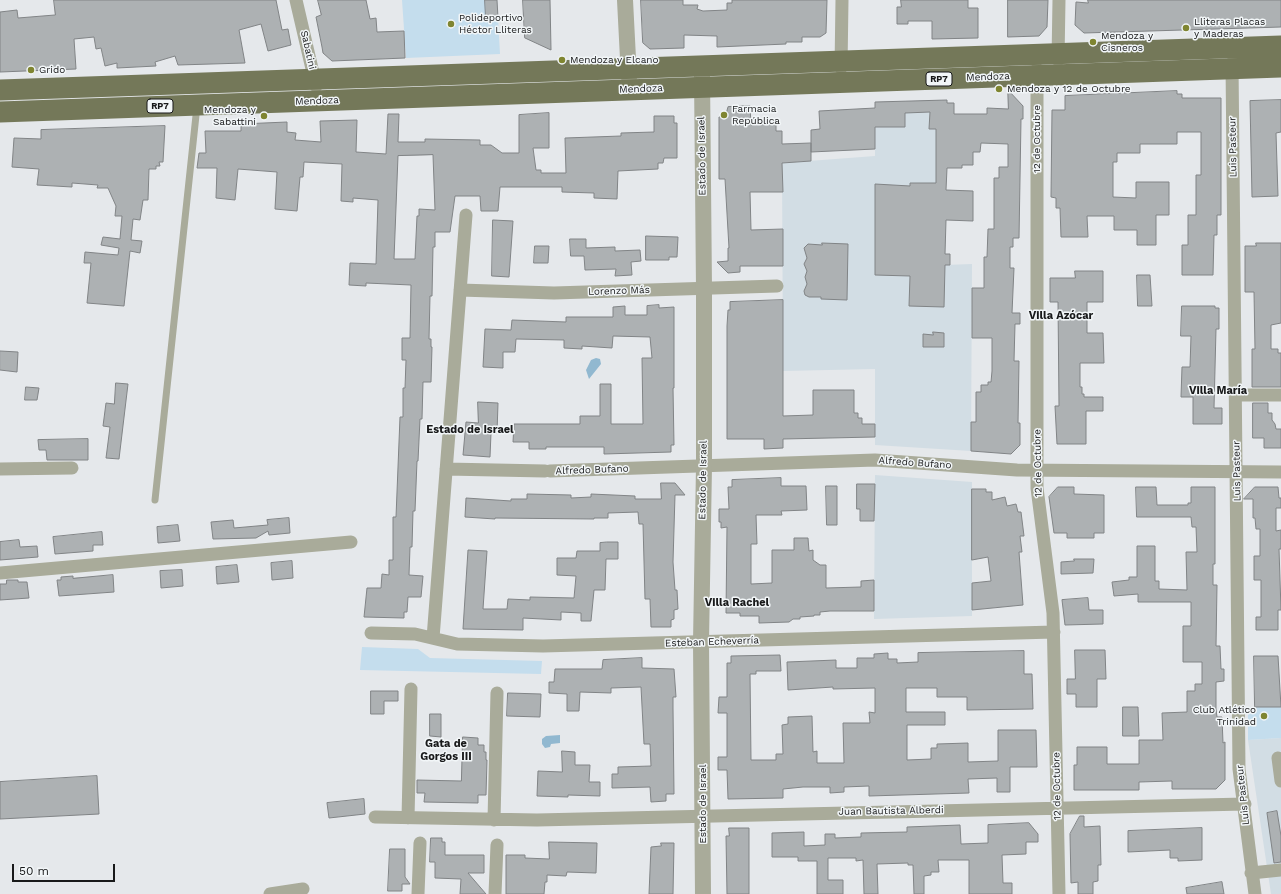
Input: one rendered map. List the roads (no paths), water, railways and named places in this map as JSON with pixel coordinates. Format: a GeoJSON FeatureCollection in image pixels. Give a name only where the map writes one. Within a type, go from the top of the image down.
{"type":"FeatureCollection","features":[{"type":"Feature","properties":{"kind":"main road","name":"Mendoza"},"geometry":{"type":"LineString","coordinates":[[0,90],[1281,46]]}},
{"type":"Feature","properties":{"kind":"main road","name":"Mendoza"},"geometry":{"type":"LineString","coordinates":[[0,112],[1281,66]]}},
{"type":"Feature","properties":{"kind":"street","name":"Sabatini"},"geometry":{"type":"LineString","coordinates":[[296,0],[320,101]]}},
{"type":"Feature","properties":{"kind":"street"},"geometry":{"type":"LineString","coordinates":[[625,0],[630,90]]}},
{"type":"Feature","properties":{"kind":"street"},"geometry":{"type":"LineString","coordinates":[[840,82],[842,0]]}},
{"type":"Feature","properties":{"kind":"street"},"geometry":{"type":"LineString","coordinates":[[1047,75],[1058,54],[1058,0]]}},
{"type":"Feature","properties":{"kind":"street","name":"Luis Pasteur"},"geometry":{"type":"LineString","coordinates":[[1232,48],[1240,769],[1251,873],[1255,894]]}},
{"type":"Feature","properties":{"kind":"street","name":"12 de Octubre"},"geometry":{"type":"LineString","coordinates":[[1037,54],[1047,75],[1037,488],[1054,613],[1059,894]]}},
{"type":"Feature","properties":{"kind":"street","name":"Estado de Israel"},"geometry":{"type":"LineString","coordinates":[[702,66],[704,289],[704,466],[701,642],[703,894]]}},
{"type":"Feature","properties":{"kind":"street"},"geometry":{"type":"LineString","coordinates":[[433,638],[466,215]]}},
{"type":"Feature","properties":{"kind":"street","name":"Lorenzo Más"},"geometry":{"type":"LineString","coordinates":[[460,290],[554,293],[777,286]]}},
{"type":"Feature","properties":{"kind":"street"},"geometry":{"type":"LineString","coordinates":[[1236,395],[1281,395]]}},
{"type":"Feature","properties":{"kind":"street","name":"Alfredo Bufano"},"geometry":{"type":"LineString","coordinates":[[446,469],[548,471],[875,460],[1037,470],[1281,472]]}},
{"type":"Feature","properties":{"kind":"street"},"geometry":{"type":"LineString","coordinates":[[0,469],[72,468]]}},
{"type":"Feature","properties":{"kind":"street"},"geometry":{"type":"LineString","coordinates":[[0,573],[351,542]]}},
{"type":"Feature","properties":{"kind":"street","name":"Esteban Echeverría"},"geometry":{"type":"LineString","coordinates":[[371,633],[415,634],[457,644],[543,646],[1054,632]]}},
{"type":"Feature","properties":{"kind":"street"},"geometry":{"type":"LineString","coordinates":[[408,818],[411,689]]}},
{"type":"Feature","properties":{"kind":"street"},"geometry":{"type":"LineString","coordinates":[[494,820],[497,693]]}},
{"type":"Feature","properties":{"kind":"street"},"geometry":{"type":"LineString","coordinates":[[1278,758],[1281,781]]}},
{"type":"Feature","properties":{"kind":"street","name":"Juan Bautista Alberdi"},"geometry":{"type":"LineString","coordinates":[[375,817],[537,820],[703,815],[1244,804]]}},
{"type":"Feature","properties":{"kind":"street"},"geometry":{"type":"LineString","coordinates":[[418,894],[420,843]]}},
{"type":"Feature","properties":{"kind":"street"},"geometry":{"type":"LineString","coordinates":[[495,894],[497,846]]}},
{"type":"Feature","properties":{"kind":"street"},"geometry":{"type":"LineString","coordinates":[[1251,873],[1281,870]]}},
{"type":"Feature","properties":{"kind":"street"},"geometry":{"type":"LineString","coordinates":[[270,894],[303,889]]}},
{"type":"Feature","properties":{"kind":"lane"},"geometry":{"type":"LineString","coordinates":[[154,500],[198,105]]}},
{"type":"Feature","properties":{"kind":"place","name":"Polideportivo Héctor Lliteras"},"geometry":{"type":"Point","coordinates":[451,24]}},
{"type":"Feature","properties":{"kind":"place","name":"Lliteras Placas y Maderas"},"geometry":{"type":"Point","coordinates":[1186,28]}},
{"type":"Feature","properties":{"kind":"place","name":"Mendoza y Cisneros"},"geometry":{"type":"Point","coordinates":[1093,42]}},
{"type":"Feature","properties":{"kind":"place","name":"Mendoza y Elcano"},"geometry":{"type":"Point","coordinates":[562,60]}},
{"type":"Feature","properties":{"kind":"place","name":"Grido"},"geometry":{"type":"Point","coordinates":[31,70]}},
{"type":"Feature","properties":{"kind":"place","name":"Mendoza y 12 de Octubre"},"geometry":{"type":"Point","coordinates":[999,89]}},
{"type":"Feature","properties":{"kind":"place","name":"Farmacia República"},"geometry":{"type":"Point","coordinates":[724,115]}},
{"type":"Feature","properties":{"kind":"place","name":"Mendoza y Sabattini"},"geometry":{"type":"Point","coordinates":[264,116]}},
{"type":"Feature","properties":{"kind":"place","name":"Club Atlético Trinidad"},"geometry":{"type":"Point","coordinates":[1264,716]}},
{"type":"Feature","properties":{"kind":"district","name":"Villa Azócar"},"geometry":{"type":"Point","coordinates":[1061,316]}},
{"type":"Feature","properties":{"kind":"district","name":"Villa María"},"geometry":{"type":"Point","coordinates":[1218,391]}},
{"type":"Feature","properties":{"kind":"district","name":"Estado de Israel"},"geometry":{"type":"Point","coordinates":[470,430]}},
{"type":"Feature","properties":{"kind":"district","name":"Villa Rachel"},"geometry":{"type":"Point","coordinates":[737,603]}},
{"type":"Feature","properties":{"kind":"district","name":"Gata de Gorgos III"},"geometry":{"type":"Point","coordinates":[446,750]}}]}
